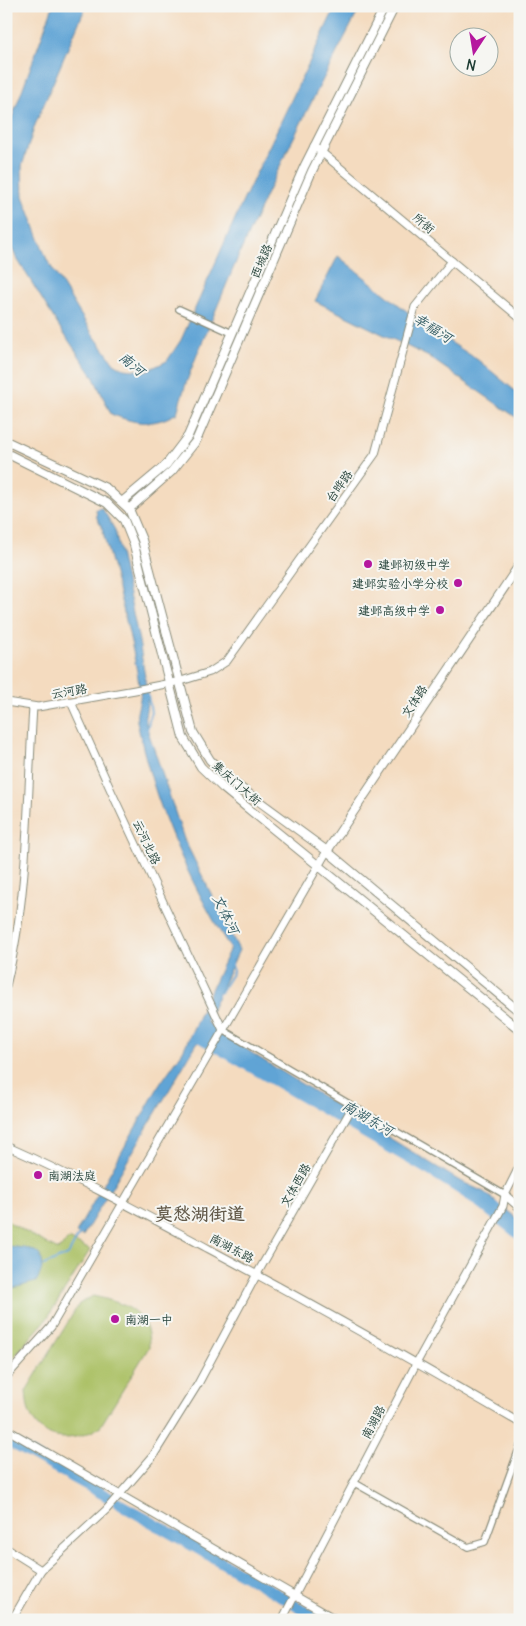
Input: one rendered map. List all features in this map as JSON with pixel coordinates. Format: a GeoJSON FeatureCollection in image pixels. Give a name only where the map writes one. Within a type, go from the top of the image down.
{"type":"FeatureCollection","features":[{"type":"Feature","properties":{"kind":"main road","name":"西城路"},"geometry":{"type":"LineString","coordinates":[[123,501],[166,465],[188,436],[314,146],[385,6]]}},
{"type":"Feature","properties":{"kind":"main road","name":"西城路"},"geometry":{"type":"LineString","coordinates":[[129,509],[172,471],[196,441],[321,152],[395,6]]}},
{"type":"Feature","properties":{"kind":"main road","name":"集庆门大街"},"geometry":{"type":"LineString","coordinates":[[6,441],[106,488],[123,501],[129,509],[142,540],[193,732],[210,760],[230,780],[327,851],[520,1012]]}},
{"type":"Feature","properties":{"kind":"main road","name":"集庆门大街"},"geometry":{"type":"LineString","coordinates":[[6,453],[75,486],[119,512],[129,529],[171,684],[183,737],[202,767],[223,788],[520,1030]]}},
{"type":"Feature","properties":{"kind":"main road","name":"文体路"},"geometry":{"type":"LineString","coordinates":[[327,851],[520,564]]}},
{"type":"Feature","properties":{"kind":"street","name":"所街"},"geometry":{"type":"LineString","coordinates":[[314,146],[520,318]]}},
{"type":"Feature","properties":{"kind":"street","name":"台晔路"},"geometry":{"type":"LineString","coordinates":[[156,686],[171,684],[210,672],[226,660],[376,454],[415,307],[452,261]]}},
{"type":"Feature","properties":{"kind":"street"},"geometry":{"type":"LineString","coordinates":[[179,309],[232,333]]}},
{"type":"Feature","properties":{"kind":"street","name":"云河路"},"geometry":{"type":"LineString","coordinates":[[6,702],[33,707],[156,686]]}},
{"type":"Feature","properties":{"kind":"street","name":"云河北路"},"geometry":{"type":"LineString","coordinates":[[71,702],[223,1032]]}},
{"type":"Feature","properties":{"kind":"street"},"geometry":{"type":"LineString","coordinates":[[6,986],[15,950],[21,901],[33,707]]}},
{"type":"Feature","properties":{"kind":"street"},"geometry":{"type":"LineString","coordinates":[[6,1377],[51,1326],[327,851]]}},
{"type":"Feature","properties":{"kind":"street"},"geometry":{"type":"LineString","coordinates":[[223,1032],[505,1195],[520,1208]]}},
{"type":"Feature","properties":{"kind":"street","name":"文体西路"},"geometry":{"type":"LineString","coordinates":[[12,1620],[41,1570],[106,1510],[153,1456],[198,1384],[257,1274],[353,1106]]}},
{"type":"Feature","properties":{"kind":"street","name":"南湖东路"},"geometry":{"type":"LineString","coordinates":[[6,1146],[91,1185],[257,1274],[417,1362],[520,1423]]}},
{"type":"Feature","properties":{"kind":"street"},"geometry":{"type":"LineString","coordinates":[[505,1195],[520,1165]]}},
{"type":"Feature","properties":{"kind":"street","name":"南湖路"},"geometry":{"type":"LineString","coordinates":[[282,1620],[417,1362],[503,1206],[505,1195]]}},
{"type":"Feature","properties":{"kind":"street"},"geometry":{"type":"LineString","coordinates":[[6,1430],[337,1620]]}},
{"type":"Feature","properties":{"kind":"street"},"geometry":{"type":"LineString","coordinates":[[353,1482],[468,1547],[485,1542],[520,1446]]}},
{"type":"Feature","properties":{"kind":"street"},"geometry":{"type":"LineString","coordinates":[[6,1548],[41,1570]]}},
{"type":"Feature","properties":{"kind":"green space"},"geometry":{"type":"Polygon","coordinates":[[[6,1218],[12,1224],[58,1250],[69,1239],[90,1250],[46,1320],[6,1366],[6,1218]]]}},
{"type":"Feature","properties":{"kind":"green space"},"geometry":{"type":"Polygon","coordinates":[[[93,1296],[124,1305],[140,1316],[148,1334],[149,1347],[100,1427],[81,1436],[71,1438],[52,1436],[36,1424],[30,1414],[26,1391],[79,1304],[93,1296]]]}},
{"type":"Feature","properties":{"kind":"water"},"geometry":{"type":"Polygon","coordinates":[[[53,6],[86,6],[35,125],[22,166],[23,196],[47,260],[92,333],[114,363],[124,369],[146,371],[167,361],[181,340],[243,201],[336,6],[361,6],[305,115],[252,225],[197,356],[177,413],[152,422],[137,422],[111,414],[93,376],[58,325],[16,257],[6,236],[6,134],[53,6]]]}},
{"type":"Feature","properties":{"kind":"water"},"geometry":{"type":"Polygon","coordinates":[[[338,256],[424,325],[478,360],[520,395],[520,420],[429,357],[315,301],[338,256]]]}},
{"type":"Feature","properties":{"kind":"water"},"geometry":{"type":"Polygon","coordinates":[[[102,508],[115,530],[139,641],[148,695],[145,718],[147,728],[184,839],[239,950],[206,1022],[258,1057],[458,1180],[484,1192],[520,1221],[520,1236],[466,1191],[203,1037],[200,1038],[83,1236],[76,1233],[160,1084],[183,1051],[230,948],[186,867],[173,839],[152,781],[137,721],[140,695],[133,651],[102,528],[97,518],[96,509],[102,508]]]}},
{"type":"Feature","properties":{"kind":"water"},"geometry":{"type":"Polygon","coordinates":[[[6,1245],[30,1249],[40,1255],[42,1268],[36,1282],[6,1290],[6,1245]]]}},
{"type":"Feature","properties":{"kind":"waterway","name":"文体河"},"geometry":{"type":"LineString","coordinates":[[147,690],[151,712],[147,730]]}},
{"type":"Feature","properties":{"kind":"waterway","name":"文体河"},"geometry":{"type":"LineString","coordinates":[[220,993],[233,972],[232,964]]}},
{"type":"Feature","properties":{"kind":"waterway","name":"南湖东河"},"geometry":{"type":"LineString","coordinates":[[196,1035],[441,1177],[474,1198],[520,1235]]}},
{"type":"Feature","properties":{"kind":"waterway","name":"文体河"},"geometry":{"type":"LineString","coordinates":[[44,1265],[68,1255],[80,1233]]}},
{"type":"Feature","properties":{"kind":"waterway"},"geometry":{"type":"LineString","coordinates":[[6,1440],[110,1498]]}},
{"type":"Feature","properties":{"kind":"waterway"},"geometry":{"type":"LineString","coordinates":[[118,1503],[286,1599]]}},
{"type":"Feature","properties":{"kind":"waterway"},"geometry":{"type":"LineString","coordinates":[[295,1605],[320,1620]]}},
{"type":"Feature","properties":{"kind":"place","name":"建邺初级中学"},"geometry":{"type":"Point","coordinates":[368,564]}},
{"type":"Feature","properties":{"kind":"place","name":"建邺实验小学分校"},"geometry":{"type":"Point","coordinates":[458,583]}},
{"type":"Feature","properties":{"kind":"place","name":"建邺高级中学"},"geometry":{"type":"Point","coordinates":[440,610]}},
{"type":"Feature","properties":{"kind":"place","name":"南湖法庭"},"geometry":{"type":"Point","coordinates":[38,1175]}},
{"type":"Feature","properties":{"kind":"place","name":"南湖一中"},"geometry":{"type":"Point","coordinates":[115,1319]}},
{"type":"Feature","properties":{"kind":"district","name":"莫愁湖街道"},"geometry":{"type":"Point","coordinates":[200,1213]}},
{"type":"Feature","properties":{"kind":"water label","name":"幸福河"},"geometry":{"type":"Point","coordinates":[433,328]}},
{"type":"Feature","properties":{"kind":"water label","name":"南河"},"geometry":{"type":"Point","coordinates":[132,364]}}]}
